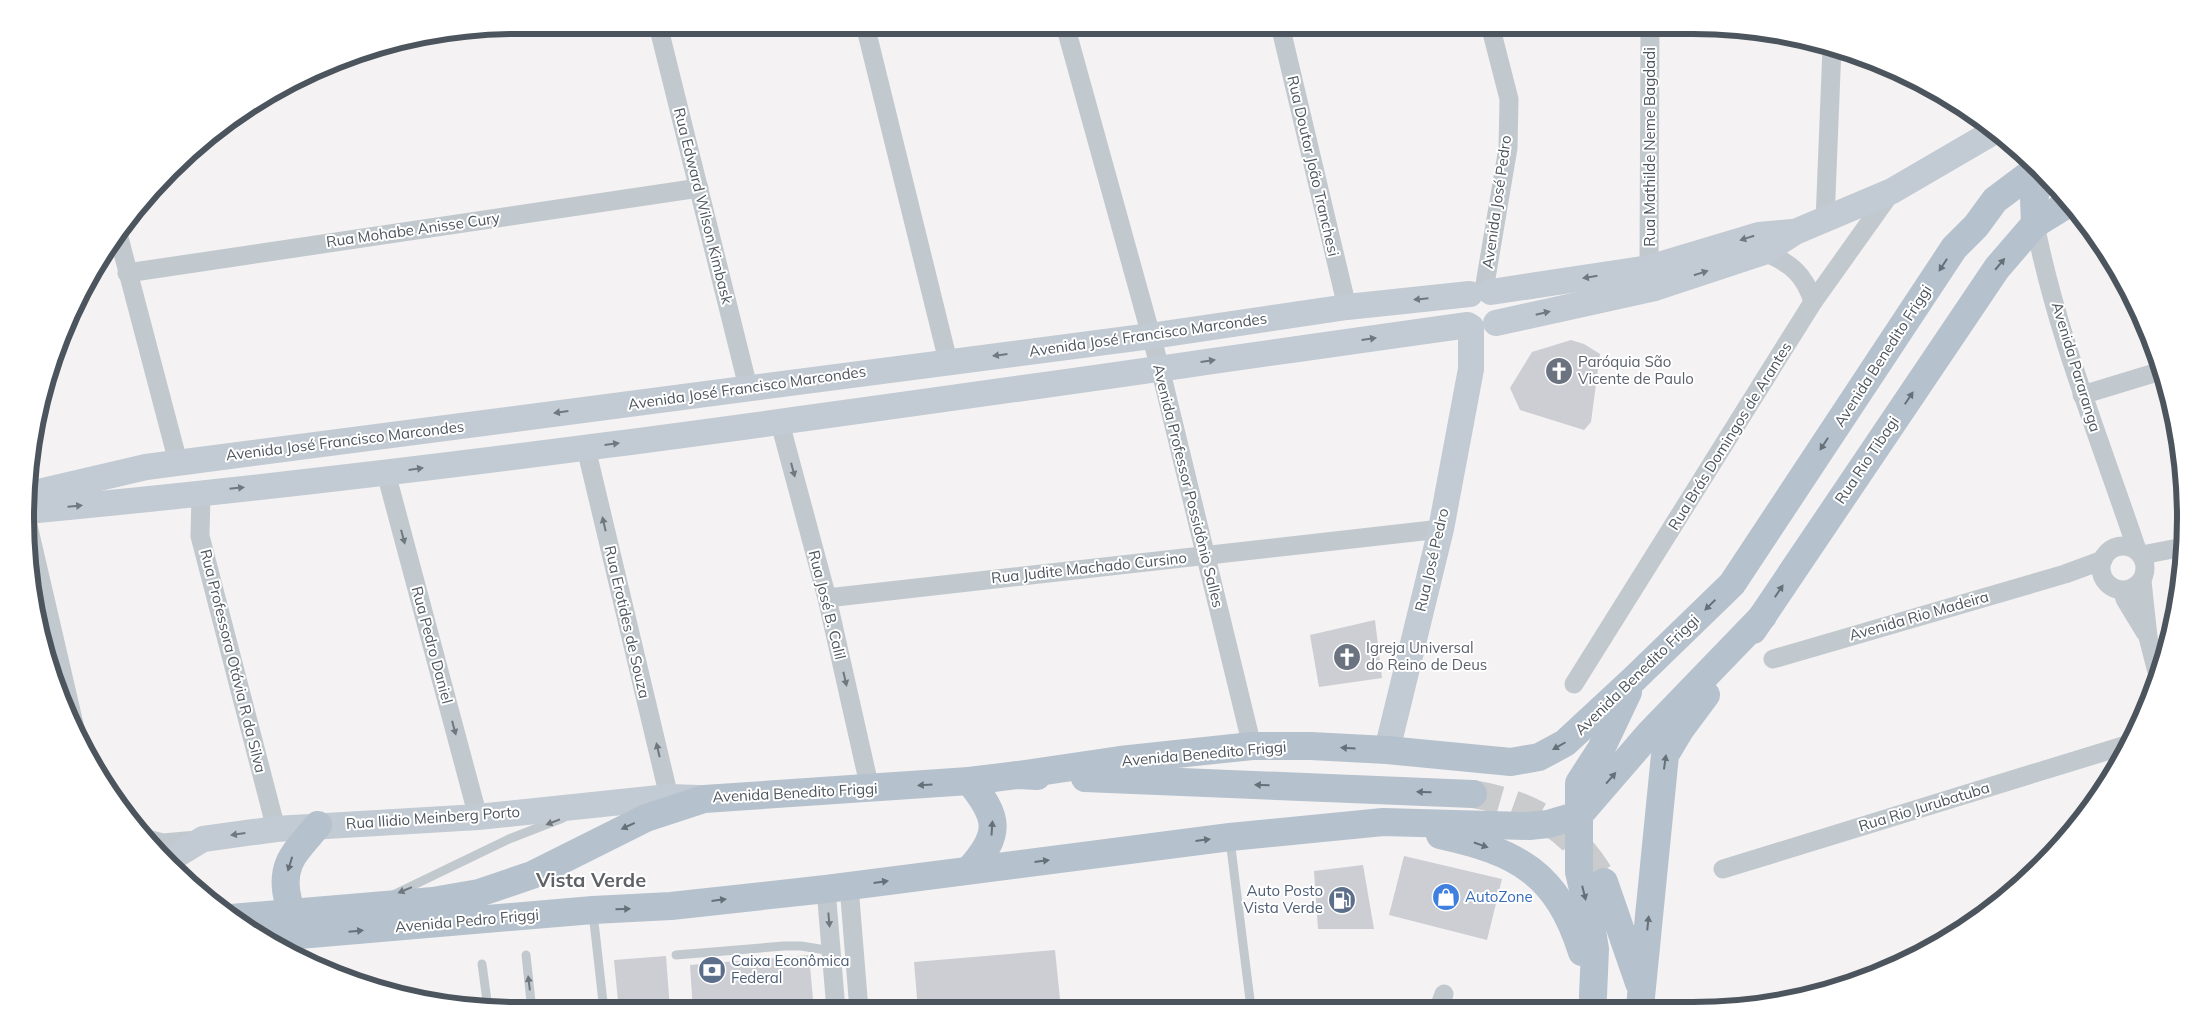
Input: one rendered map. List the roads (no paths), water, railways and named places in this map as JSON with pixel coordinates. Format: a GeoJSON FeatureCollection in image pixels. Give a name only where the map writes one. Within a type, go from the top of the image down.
{"type":"FeatureCollection","features":[{"type":"Feature","properties":{"kind":"main road","name":"Avenida Benedito Friggi"},"geometry":{"type":"LineString","coordinates":[[291,912],[433,901],[479,893],[532,875],[646,818],[704,799],[969,782],[1120,760],[1252,746],[1311,746],[1387,750],[1510,762],[1539,757],[1565,743],[1732,584],[1954,248],[1976,226],[1995,200],[2031,173]]}},
{"type":"Feature","properties":{"kind":"main road"},"geometry":{"type":"LineString","coordinates":[[2035,224],[2034,199],[2039,180]]}},
{"type":"Feature","properties":{"kind":"main road"},"geometry":{"type":"LineString","coordinates":[[1995,200],[2035,224]]}},
{"type":"Feature","properties":{"kind":"main road","name":"Rua Rio Tibagi"},"geometry":{"type":"LineString","coordinates":[[1641,998],[1665,755],[1680,730],[1732,661],[1985,284],[2035,224],[2063,207]]}},
{"type":"Feature","properties":{"kind":"main road"},"geometry":{"type":"LineString","coordinates":[[838,888],[1230,837],[1383,822],[1529,826],[1548,824],[1579,814],[1650,733],[1762,616]]}},
{"type":"Feature","properties":{"kind":"main road"},"geometry":{"type":"LineString","coordinates":[[1593,1002],[1595,949],[1590,919],[1578,872],[1579,783],[1601,749],[1634,679]]}},
{"type":"Feature","properties":{"kind":"main road","name":"Avenida Benedito Friggi"},"geometry":{"type":"LineString","coordinates":[[1018,775],[1473,794]]}},
{"type":"Feature","properties":{"kind":"main road"},"geometry":{"type":"LineString","coordinates":[[969,782],[984,800],[993,818],[991,837],[984,854],[970,870]]}},
{"type":"Feature","properties":{"kind":"main road"},"geometry":{"type":"LineString","coordinates":[[1383,822],[1469,841],[1502,853],[1537,875],[1558,896],[1574,924],[1593,1002]]}},
{"type":"Feature","properties":{"kind":"main road"},"geometry":{"type":"LineString","coordinates":[[308,935],[291,912],[286,890],[292,858],[318,825]]}},
{"type":"Feature","properties":{"kind":"main road"},"geometry":{"type":"LineString","coordinates":[[1604,882],[1641,998]]}},
{"type":"Feature","properties":{"kind":"main road","name":"Avenida Pedro Friggi"},"geometry":{"type":"LineString","coordinates":[[276,937],[593,910],[671,906],[838,888]]}},
{"type":"Feature","properties":{"kind":"main road"},"geometry":{"type":"LineString","coordinates":[[243,917],[291,912]]}},
{"type":"Feature","properties":{"kind":"street","name":"Rua Edward Wilson Kimbask"},"geometry":{"type":"LineString","coordinates":[[660,34],[748,387]]}},
{"type":"Feature","properties":{"kind":"street"},"geometry":{"type":"LineString","coordinates":[[867,34],[948,361]]}},
{"type":"Feature","properties":{"kind":"street","name":"Avenida Professor Possidônio Salles"},"geometry":{"type":"LineString","coordinates":[[1067,34],[1160,368],[1252,746]]}},
{"type":"Feature","properties":{"kind":"street","name":"Rua Doutor João Tranchesi"},"geometry":{"type":"LineString","coordinates":[[1282,34],[1347,307]]}},
{"type":"Feature","properties":{"kind":"street","name":"Avenida José Pedro"},"geometry":{"type":"LineString","coordinates":[[1482,292],[1508,148],[1509,99],[1492,34]]}},
{"type":"Feature","properties":{"kind":"street","name":"Rua Mathilde Neme Bagdadi"},"geometry":{"type":"LineString","coordinates":[[1650,34],[1650,268]]}},
{"type":"Feature","properties":{"kind":"street"},"geometry":{"type":"LineString","coordinates":[[1826,221],[1832,54]]}},
{"type":"Feature","properties":{"kind":"street","name":"Avenida José Francisco Marcondes"},"geometry":{"type":"LineString","coordinates":[[34,510],[386,473],[586,448],[780,423],[1160,368],[1481,326],[1656,288],[1764,252],[1795,232],[1826,221],[1892,192],[1989,135]]}},
{"type":"Feature","properties":{"kind":"street","name":"Rua Mohabe Anisse Cury"},"geometry":{"type":"LineString","coordinates":[[128,273],[699,188]]}},
{"type":"Feature","properties":{"kind":"street","name":"Rua Brás Domingos de Arantes"},"geometry":{"type":"LineString","coordinates":[[1574,684],[1813,302],[1892,192]]}},
{"type":"Feature","properties":{"kind":"street"},"geometry":{"type":"LineString","coordinates":[[2035,224],[2069,214]]}},
{"type":"Feature","properties":{"kind":"street","name":"Avenida Pararanga"},"geometry":{"type":"LineString","coordinates":[[2035,224],[2041,253],[2082,395],[2142,564],[2148,637],[2155,664]]}},
{"type":"Feature","properties":{"kind":"street","name":"Avenida José Francisco Marcondes"},"geometry":{"type":"LineString","coordinates":[[35,493],[146,466],[1151,336],[1347,307],[1482,292],[1650,268],[1759,235],[1795,232]]}},
{"type":"Feature","properties":{"kind":"street"},"geometry":{"type":"LineString","coordinates":[[120,242],[178,462]]}},
{"type":"Feature","properties":{"kind":"street"},"geometry":{"type":"LineString","coordinates":[[1764,252],[1785,260],[1789,264],[1808,285],[1813,302]]}},
{"type":"Feature","properties":{"kind":"street"},"geometry":{"type":"LineString","coordinates":[[1482,292],[1500,303],[1501,310],[1481,326],[1462,315],[1462,307],[1482,292]]}},
{"type":"Feature","properties":{"kind":"street","name":"Rua José Pedro"},"geometry":{"type":"LineString","coordinates":[[1387,750],[1441,529],[1481,326]]}},
{"type":"Feature","properties":{"kind":"street"},"geometry":{"type":"LineString","coordinates":[[2082,395],[2155,373]]}},
{"type":"Feature","properties":{"kind":"street","name":"Rua José B. Calil"},"geometry":{"type":"LineString","coordinates":[[780,423],[827,598],[870,789]]}},
{"type":"Feature","properties":{"kind":"street","name":"Rua Erotides de Souza"},"geometry":{"type":"LineString","coordinates":[[586,448],[669,797]]}},
{"type":"Feature","properties":{"kind":"street"},"geometry":{"type":"LineString","coordinates":[[146,466],[138,474],[136,481],[139,489],[149,498]]}},
{"type":"Feature","properties":{"kind":"street","name":"Rua Pedro Daniel"},"geometry":{"type":"LineString","coordinates":[[386,473],[478,818]]}},
{"type":"Feature","properties":{"kind":"street","name":"Rua Professora Otávia R da Silva"},"geometry":{"type":"LineString","coordinates":[[201,492],[199,512],[200,536],[276,828]]}},
{"type":"Feature","properties":{"kind":"street","name":"Avenida Pararanga"},"geometry":{"type":"LineString","coordinates":[[2118,547],[2123,509]]}},
{"type":"Feature","properties":{"kind":"street","name":"Rua Judite Machado Cursino"},"geometry":{"type":"LineString","coordinates":[[827,598],[1441,529]]}},
{"type":"Feature","properties":{"kind":"street"},"geometry":{"type":"LineString","coordinates":[[2142,564],[2124,546],[2111,549],[2102,560],[2101,567],[2104,580],[2116,590],[2130,590],[2142,564],[2176,550]]}},
{"type":"Feature","properties":{"kind":"street"},"geometry":{"type":"LineString","coordinates":[[36,558],[66,692]]}},
{"type":"Feature","properties":{"kind":"street","name":"Avenida Rio Madeira"},"geometry":{"type":"LineString","coordinates":[[1773,658],[2065,574],[2102,560]]}},
{"type":"Feature","properties":{"kind":"street","name":"Avenida Rio Madeira"},"geometry":{"type":"LineString","coordinates":[[2065,574],[2104,580]]}},
{"type":"Feature","properties":{"kind":"street","name":"Avenida Pararanga"},"geometry":{"type":"LineString","coordinates":[[2123,591],[2125,599],[2148,637]]}},
{"type":"Feature","properties":{"kind":"street","name":"Rua Rio Jurubatuba"},"geometry":{"type":"LineString","coordinates":[[1723,869],[2119,747]]}},
{"type":"Feature","properties":{"kind":"street","name":"Rua Ilidio Meinberg Porto"},"geometry":{"type":"LineString","coordinates":[[173,857],[203,839],[276,828],[478,818],[669,797],[704,799]]}},
{"type":"Feature","properties":{"kind":"street"},"geometry":{"type":"LineString","coordinates":[[159,842],[203,839]]}},
{"type":"Feature","properties":{"kind":"street"},"geometry":{"type":"LineString","coordinates":[[835,1002],[832,951],[838,888]]}},
{"type":"Feature","properties":{"kind":"street"},"geometry":{"type":"LineString","coordinates":[[838,888],[858,1002]]}},
{"type":"Feature","properties":{"kind":"lane"},"geometry":{"type":"LineString","coordinates":[[366,907],[422,883],[510,839],[598,804]]}},
{"type":"Feature","properties":{"kind":"lane"},"geometry":{"type":"LineString","coordinates":[[1230,837],[1250,1002]]}},
{"type":"Feature","properties":{"kind":"lane"},"geometry":{"type":"LineString","coordinates":[[593,910],[603,1002]]}},
{"type":"Feature","properties":{"kind":"lane"},"geometry":{"type":"LineString","coordinates":[[676,955],[784,946],[801,946],[832,951]]}},
{"type":"Feature","properties":{"kind":"lane"},"geometry":{"type":"LineString","coordinates":[[526,955],[531,1002]]}},
{"type":"Feature","properties":{"kind":"lane"},"geometry":{"type":"LineString","coordinates":[[482,964],[487,1001]]}},
{"type":"Feature","properties":{"kind":"tunnel"},"geometry":{"type":"LineString","coordinates":[[1473,794],[1494,798],[1514,805],[1532,812],[1549,822],[1579,847],[1604,882]]}},
{"type":"Feature","properties":{"kind":"place","name":"Paróquia São Vicente de Paulo"},"geometry":{"type":"Point","coordinates":[1559,371]}},
{"type":"Feature","properties":{"kind":"place","name":"Igreja Universal do Reino de Deus"},"geometry":{"type":"Point","coordinates":[1347,657]}},
{"type":"Feature","properties":{"kind":"place","name":"AutoZone"},"geometry":{"type":"Point","coordinates":[1446,897]}},
{"type":"Feature","properties":{"kind":"place","name":"Auto Posto Vista Verde"},"geometry":{"type":"Point","coordinates":[1342,900]}},
{"type":"Feature","properties":{"kind":"place","name":"Caixa Econômica Federal"},"geometry":{"type":"Point","coordinates":[712,970]}},
{"type":"Feature","properties":{"kind":"district","name":"Vista Verde"},"geometry":{"type":"Point","coordinates":[591,880]}}]}
